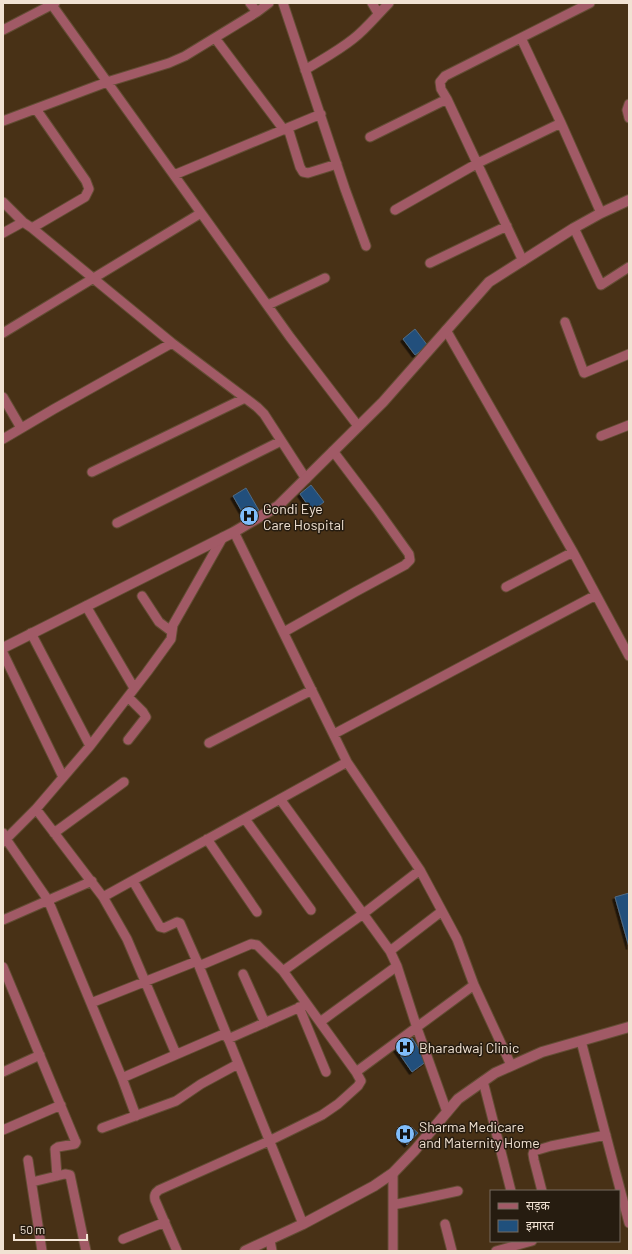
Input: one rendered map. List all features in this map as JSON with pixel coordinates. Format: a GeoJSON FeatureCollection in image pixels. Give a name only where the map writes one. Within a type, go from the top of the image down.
{"type":"FeatureCollection","features":[{"type":"Feature","properties":{"kind":"street"},"geometry":{"type":"LineString","coordinates":[[250,3],[257,12]]}},
{"type":"Feature","properties":{"kind":"street"},"geometry":{"type":"LineString","coordinates":[[3,121],[107,82],[169,63],[185,56],[216,38],[269,3]]}},
{"type":"Feature","properties":{"kind":"street"},"geometry":{"type":"LineString","coordinates":[[284,3],[305,70],[366,246]]}},
{"type":"Feature","properties":{"kind":"street"},"geometry":{"type":"LineString","coordinates":[[372,3],[378,13]]}},
{"type":"Feature","properties":{"kind":"street"},"geometry":{"type":"LineString","coordinates":[[305,70],[354,39],[389,3]]}},
{"type":"Feature","properties":{"kind":"street"},"geometry":{"type":"LineString","coordinates":[[523,261],[440,85],[440,82],[445,76],[590,3]]}},
{"type":"Feature","properties":{"kind":"street"},"geometry":{"type":"LineString","coordinates":[[3,30],[53,4],[107,82],[290,337],[358,426]]}},
{"type":"Feature","properties":{"kind":"street"},"geometry":{"type":"LineString","coordinates":[[216,38],[286,129],[303,172],[308,173],[337,164]]}},
{"type":"Feature","properties":{"kind":"street"},"geometry":{"type":"LineString","coordinates":[[521,38],[601,213]]}},
{"type":"Feature","properties":{"kind":"street"},"geometry":{"type":"LineString","coordinates":[[370,137],[447,99]]}},
{"type":"Feature","properties":{"kind":"street"},"geometry":{"type":"LineString","coordinates":[[629,104],[627,110],[629,118]]}},
{"type":"Feature","properties":{"kind":"street"},"geometry":{"type":"LineString","coordinates":[[32,228],[85,197],[89,189],[86,181],[36,109]]}},
{"type":"Feature","properties":{"kind":"street"},"geometry":{"type":"LineString","coordinates":[[174,175],[321,114]]}},
{"type":"Feature","properties":{"kind":"street"},"geometry":{"type":"LineString","coordinates":[[395,210],[478,163],[561,124]]}},
{"type":"Feature","properties":{"kind":"street"},"geometry":{"type":"LineString","coordinates":[[3,648],[234,532],[278,506],[383,402],[490,282],[574,228],[629,200]]}},
{"type":"Feature","properties":{"kind":"street"},"geometry":{"type":"LineString","coordinates":[[3,202],[23,222],[172,342],[260,410],[306,479]]}},
{"type":"Feature","properties":{"kind":"street"},"geometry":{"type":"LineString","coordinates":[[3,333],[201,213]]}},
{"type":"Feature","properties":{"kind":"street"},"geometry":{"type":"LineString","coordinates":[[3,232],[23,222]]}},
{"type":"Feature","properties":{"kind":"street"},"geometry":{"type":"LineString","coordinates":[[430,263],[507,226]]}},
{"type":"Feature","properties":{"kind":"street"},"geometry":{"type":"LineString","coordinates":[[574,228],[601,285],[629,267]]}},
{"type":"Feature","properties":{"kind":"street"},"geometry":{"type":"LineString","coordinates":[[268,305],[325,278]]}},
{"type":"Feature","properties":{"kind":"street"},"geometry":{"type":"LineString","coordinates":[[565,322],[584,373],[629,354]]}},
{"type":"Feature","properties":{"kind":"street"},"geometry":{"type":"LineString","coordinates":[[446,330],[573,552],[629,656]]}},
{"type":"Feature","properties":{"kind":"street"},"geometry":{"type":"LineString","coordinates":[[3,439],[172,342]]}},
{"type":"Feature","properties":{"kind":"street"},"geometry":{"type":"LineString","coordinates":[[3,397],[21,428]]}},
{"type":"Feature","properties":{"kind":"street"},"geometry":{"type":"LineString","coordinates":[[92,472],[245,398]]}},
{"type":"Feature","properties":{"kind":"street"},"geometry":{"type":"LineString","coordinates":[[601,436],[629,425]]}},
{"type":"Feature","properties":{"kind":"street"},"geometry":{"type":"LineString","coordinates":[[117,523],[281,441]]}},
{"type":"Feature","properties":{"kind":"street"},"geometry":{"type":"LineString","coordinates":[[284,632],[405,565],[410,560],[409,554],[333,451]]}},
{"type":"Feature","properties":{"kind":"street"},"geometry":{"type":"LineString","coordinates":[[234,532],[347,762],[420,870],[457,939],[474,985],[511,1065]]}},
{"type":"Feature","properties":{"kind":"street"},"geometry":{"type":"LineString","coordinates":[[136,1116],[122,1078],[48,900],[4,838],[36,808],[90,746],[171,639],[173,625],[223,537]]}},
{"type":"Feature","properties":{"kind":"street"},"geometry":{"type":"LineString","coordinates":[[506,587],[573,552]]}},
{"type":"Feature","properties":{"kind":"street"},"geometry":{"type":"LineString","coordinates":[[334,734],[596,595]]}},
{"type":"Feature","properties":{"kind":"street"},"geometry":{"type":"LineString","coordinates":[[142,596],[159,622],[171,631]]}},
{"type":"Feature","properties":{"kind":"street"},"geometry":{"type":"LineString","coordinates":[[86,606],[134,688]]}},
{"type":"Feature","properties":{"kind":"street"},"geometry":{"type":"LineString","coordinates":[[31,633],[90,746]]}},
{"type":"Feature","properties":{"kind":"street"},"geometry":{"type":"LineString","coordinates":[[3,653],[63,777]]}},
{"type":"Feature","properties":{"kind":"street"},"geometry":{"type":"LineString","coordinates":[[209,743],[312,690]]}},
{"type":"Feature","properties":{"kind":"street"},"geometry":{"type":"LineString","coordinates":[[128,696],[146,717],[128,740]]}},
{"type":"Feature","properties":{"kind":"street"},"geometry":{"type":"LineString","coordinates":[[103,897],[347,762]]}},
{"type":"Feature","properties":{"kind":"street"},"geometry":{"type":"LineString","coordinates":[[54,833],[124,782]]}},
{"type":"Feature","properties":{"kind":"street"},"geometry":{"type":"LineString","coordinates":[[280,799],[390,951],[398,966],[417,1028],[447,1112]]}},
{"type":"Feature","properties":{"kind":"street"},"geometry":{"type":"LineString","coordinates":[[36,808],[92,881],[127,939],[176,1054]]}},
{"type":"Feature","properties":{"kind":"street"},"geometry":{"type":"LineString","coordinates":[[244,819],[311,910]]}},
{"type":"Feature","properties":{"kind":"street"},"geometry":{"type":"LineString","coordinates":[[207,839],[257,912]]}},
{"type":"Feature","properties":{"kind":"street"},"geometry":{"type":"LineString","coordinates":[[283,971],[363,914],[420,870]]}},
{"type":"Feature","properties":{"kind":"street"},"geometry":{"type":"LineString","coordinates":[[134,880],[160,927],[164,928],[176,922],[180,923],[303,1224]]}},
{"type":"Feature","properties":{"kind":"street"},"geometry":{"type":"LineString","coordinates":[[3,920],[92,881]]}},
{"type":"Feature","properties":{"kind":"street"},"geometry":{"type":"LineString","coordinates":[[390,951],[442,911]]}},
{"type":"Feature","properties":{"kind":"street"},"geometry":{"type":"LineString","coordinates":[[91,1003],[247,945],[255,944],[283,971],[303,1006],[326,1072]]}},
{"type":"Feature","properties":{"kind":"street"},"geometry":{"type":"LineString","coordinates":[[320,1022],[398,966]]}},
{"type":"Feature","properties":{"kind":"street"},"geometry":{"type":"LineString","coordinates":[[3,967],[76,1142],[72,1146],[58,1147],[55,1149],[57,1176]]}},
{"type":"Feature","properties":{"kind":"street"},"geometry":{"type":"LineString","coordinates":[[243,974],[265,1023]]}},
{"type":"Feature","properties":{"kind":"street"},"geometry":{"type":"LineString","coordinates":[[356,1072],[474,985]]}},
{"type":"Feature","properties":{"kind":"street"},"geometry":{"type":"LineString","coordinates":[[122,1078],[176,1054],[265,1023],[303,1006]]}},
{"type":"Feature","properties":{"kind":"street"},"geometry":{"type":"LineString","coordinates":[[177,1251],[155,1200],[154,1196],[156,1192],[269,1141],[322,1115],[338,1104],[360,1083],[361,1081],[356,1072],[320,1022],[303,1006]]}},
{"type":"Feature","properties":{"kind":"street"},"geometry":{"type":"LineString","coordinates":[[245,1251],[303,1224],[374,1186],[393,1173],[415,1150],[458,1099],[495,1073],[542,1052],[629,1028]]}},
{"type":"Feature","properties":{"kind":"street"},"geometry":{"type":"LineString","coordinates":[[581,1041],[629,1223]]}},
{"type":"Feature","properties":{"kind":"street"},"geometry":{"type":"LineString","coordinates":[[3,1072],[40,1055]]}},
{"type":"Feature","properties":{"kind":"street"},"geometry":{"type":"LineString","coordinates":[[102,1128],[176,1101],[238,1064]]}},
{"type":"Feature","properties":{"kind":"street"},"geometry":{"type":"LineString","coordinates":[[483,1081],[511,1190]]}},
{"type":"Feature","properties":{"kind":"street"},"geometry":{"type":"LineString","coordinates":[[3,1130],[61,1105]]}},
{"type":"Feature","properties":{"kind":"street"},"geometry":{"type":"LineString","coordinates":[[542,1190],[534,1160],[534,1151],[606,1135]]}},
{"type":"Feature","properties":{"kind":"street"},"geometry":{"type":"LineString","coordinates":[[28,1160],[42,1251]]}},
{"type":"Feature","properties":{"kind":"street"},"geometry":{"type":"LineString","coordinates":[[393,1173],[393,1251]]}},
{"type":"Feature","properties":{"kind":"street"},"geometry":{"type":"LineString","coordinates":[[32,1182],[68,1174],[71,1178],[86,1251]]}},
{"type":"Feature","properties":{"kind":"street"},"geometry":{"type":"LineString","coordinates":[[393,1204],[458,1190]]}},
{"type":"Feature","properties":{"kind":"street"},"geometry":{"type":"LineString","coordinates":[[123,1239],[164,1222]]}},
{"type":"Feature","properties":{"kind":"street"},"geometry":{"type":"LineString","coordinates":[[445,1224],[452,1251]]}},
{"type":"Feature","properties":{"kind":"street"},"geometry":{"type":"LineString","coordinates":[[270,1240],[272,1251]]}},
{"type":"Feature","properties":{"kind":"street"},"geometry":{"type":"LineString","coordinates":[[496,1251],[527,1242]]}},
{"type":"Feature","properties":{"kind":"building"},"geometry":{"type":"Polygon","coordinates":[[[415,329],[428,346],[415,355],[403,339],[415,329]]]}},
{"type":"Feature","properties":{"kind":"building"},"geometry":{"type":"Polygon","coordinates":[[[311,485],[324,502],[312,511],[300,494],[311,485]]]}},
{"type":"Feature","properties":{"kind":"building"},"geometry":{"type":"Polygon","coordinates":[[[246,488],[261,514],[248,522],[233,496],[246,488]]]}},
{"type":"Feature","properties":{"kind":"building"},"geometry":{"type":"Polygon","coordinates":[[[629,893],[629,947],[615,897],[629,893]]]}},
{"type":"Feature","properties":{"kind":"building"},"geometry":{"type":"Polygon","coordinates":[[[412,1038],[427,1061],[412,1072],[396,1049],[412,1038]]]}},
{"type":"Feature","properties":{"kind":"building"},"geometry":{"type":"Polygon","coordinates":[[[410,1126],[418,1133],[407,1145],[399,1137],[410,1126]]]}},
{"type":"Feature","properties":{"kind":"place","name":"Gondi Eye Care Hospital"},"geometry":{"type":"Point","coordinates":[249,516]}},
{"type":"Feature","properties":{"kind":"place","name":"Bharadwaj Clinic"},"geometry":{"type":"Point","coordinates":[405,1047]}},
{"type":"Feature","properties":{"kind":"place","name":"Sharma Medicare and Maternity Home"},"geometry":{"type":"Point","coordinates":[405,1134]}}]}
